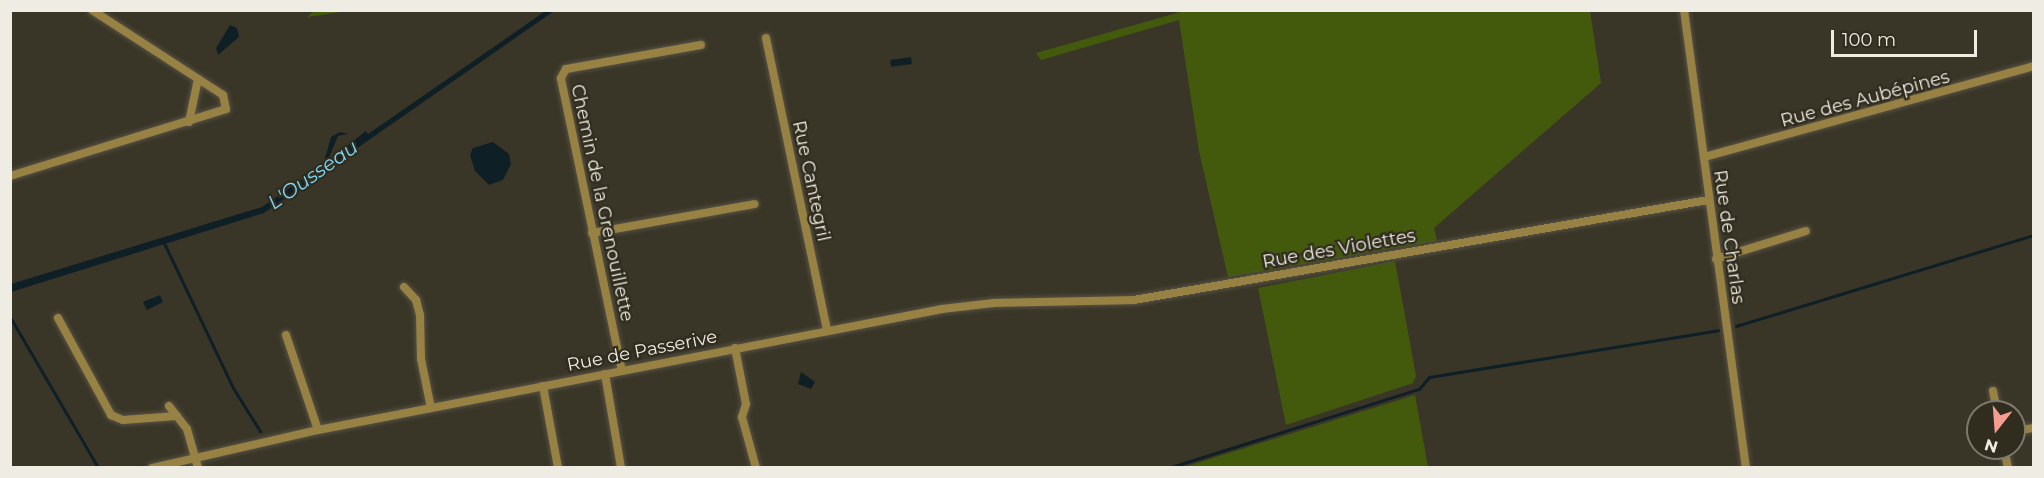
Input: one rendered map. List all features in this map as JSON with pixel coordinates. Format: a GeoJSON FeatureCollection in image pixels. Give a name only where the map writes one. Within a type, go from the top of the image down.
{"type":"FeatureCollection","features":[{"type":"Feature","properties":{"kind":"street"},"geometry":{"type":"LineString","coordinates":[[10,176],[222,112],[228,105],[223,95],[92,10]]}},
{"type":"Feature","properties":{"kind":"street","name":"Rue de Charlas"},"geometry":{"type":"LineString","coordinates":[[1684,10],[1708,201],[1746,468]]}},
{"type":"Feature","properties":{"kind":"street","name":"Rue Cantegril"},"geometry":{"type":"LineString","coordinates":[[766,38],[827,331]]}},
{"type":"Feature","properties":{"kind":"street","name":"Chemin de la Grenouillette"},"geometry":{"type":"LineString","coordinates":[[622,371],[561,78],[566,69],[701,45]]}},
{"type":"Feature","properties":{"kind":"street","name":"Rue des Aubépines"},"geometry":{"type":"LineString","coordinates":[[1704,157],[2034,66]]}},
{"type":"Feature","properties":{"kind":"street"},"geometry":{"type":"LineString","coordinates":[[189,122],[198,79]]}},
{"type":"Feature","properties":{"kind":"street","name":"Rue des Violettes"},"geometry":{"type":"LineString","coordinates":[[972,304],[1134,300],[1708,201]]}},
{"type":"Feature","properties":{"kind":"street"},"geometry":{"type":"LineString","coordinates":[[592,233],[754,204]]}},
{"type":"Feature","properties":{"kind":"street"},"geometry":{"type":"LineString","coordinates":[[1716,259],[1806,231]]}},
{"type":"Feature","properties":{"kind":"street"},"geometry":{"type":"LineString","coordinates":[[404,287],[416,300],[420,315],[421,359],[431,408]]}},
{"type":"Feature","properties":{"kind":"street","name":"Rue de Passerive"},"geometry":{"type":"LineString","coordinates":[[152,468],[196,463],[318,430],[972,304]]}},
{"type":"Feature","properties":{"kind":"street"},"geometry":{"type":"LineString","coordinates":[[58,318],[111,415],[123,420],[177,416]]}},
{"type":"Feature","properties":{"kind":"street"},"geometry":{"type":"LineString","coordinates":[[286,335],[318,430]]}},
{"type":"Feature","properties":{"kind":"street"},"geometry":{"type":"LineString","coordinates":[[735,348],[746,404],[742,417],[756,468]]}},
{"type":"Feature","properties":{"kind":"street"},"geometry":{"type":"LineString","coordinates":[[605,374],[621,468]]}},
{"type":"Feature","properties":{"kind":"street"},"geometry":{"type":"LineString","coordinates":[[543,386],[558,468]]}},
{"type":"Feature","properties":{"kind":"street"},"geometry":{"type":"LineString","coordinates":[[1993,391],[1995,400]]}},
{"type":"Feature","properties":{"kind":"street"},"geometry":{"type":"LineString","coordinates":[[169,406],[187,429],[196,463]]}},
{"type":"Feature","properties":{"kind":"green space"},"geometry":{"type":"Polygon","coordinates":[[[314,10],[348,11],[307,17],[314,10]]]}},
{"type":"Feature","properties":{"kind":"green space"},"geometry":{"type":"Polygon","coordinates":[[[1184,11],[1590,11],[1601,83],[1434,228],[1437,241],[1228,277],[1199,151],[1179,20],[1041,60],[1036,53],[1184,11]]]}},
{"type":"Feature","properties":{"kind":"green space"},"geometry":{"type":"Polygon","coordinates":[[[1395,261],[1416,376],[1413,383],[1286,425],[1258,288],[1395,261]]]}},
{"type":"Feature","properties":{"kind":"green space"},"geometry":{"type":"Polygon","coordinates":[[[1415,395],[1428,467],[1184,467],[1415,395]]]}},
{"type":"Feature","properties":{"kind":"water","name":"L'Ousseau"},"geometry":{"type":"Polygon","coordinates":[[[547,10],[554,11],[264,213],[11,292],[11,284],[262,207],[323,165],[331,137],[340,132],[348,134],[338,136],[327,162],[366,131],[368,134],[547,10]]]}},
{"type":"Feature","properties":{"kind":"water"},"geometry":{"type":"Polygon","coordinates":[[[230,25],[237,28],[239,37],[218,55],[216,48],[230,25]]]}},
{"type":"Feature","properties":{"kind":"water"},"geometry":{"type":"Polygon","coordinates":[[[911,57],[912,64],[891,67],[890,60],[911,57]]]}},
{"type":"Feature","properties":{"kind":"water"},"geometry":{"type":"Polygon","coordinates":[[[493,142],[509,154],[511,164],[503,180],[489,185],[475,171],[470,155],[473,148],[493,142]]]}},
{"type":"Feature","properties":{"kind":"water"},"geometry":{"type":"Polygon","coordinates":[[[160,295],[163,302],[147,310],[143,302],[160,295]]]}},
{"type":"Feature","properties":{"kind":"water"},"geometry":{"type":"Polygon","coordinates":[[[801,372],[815,382],[811,389],[798,384],[801,372]]]}},
{"type":"Feature","properties":{"kind":"waterway"},"geometry":{"type":"LineString","coordinates":[[1736,326],[2034,235]]}},
{"type":"Feature","properties":{"kind":"waterway"},"geometry":{"type":"LineString","coordinates":[[163,241],[233,388],[260,431]]}},
{"type":"Feature","properties":{"kind":"waterway"},"geometry":{"type":"LineString","coordinates":[[10,317],[97,466]]}},
{"type":"Feature","properties":{"kind":"waterway"},"geometry":{"type":"LineString","coordinates":[[1168,468],[1419,389],[1429,377],[1718,330]]}}]}
